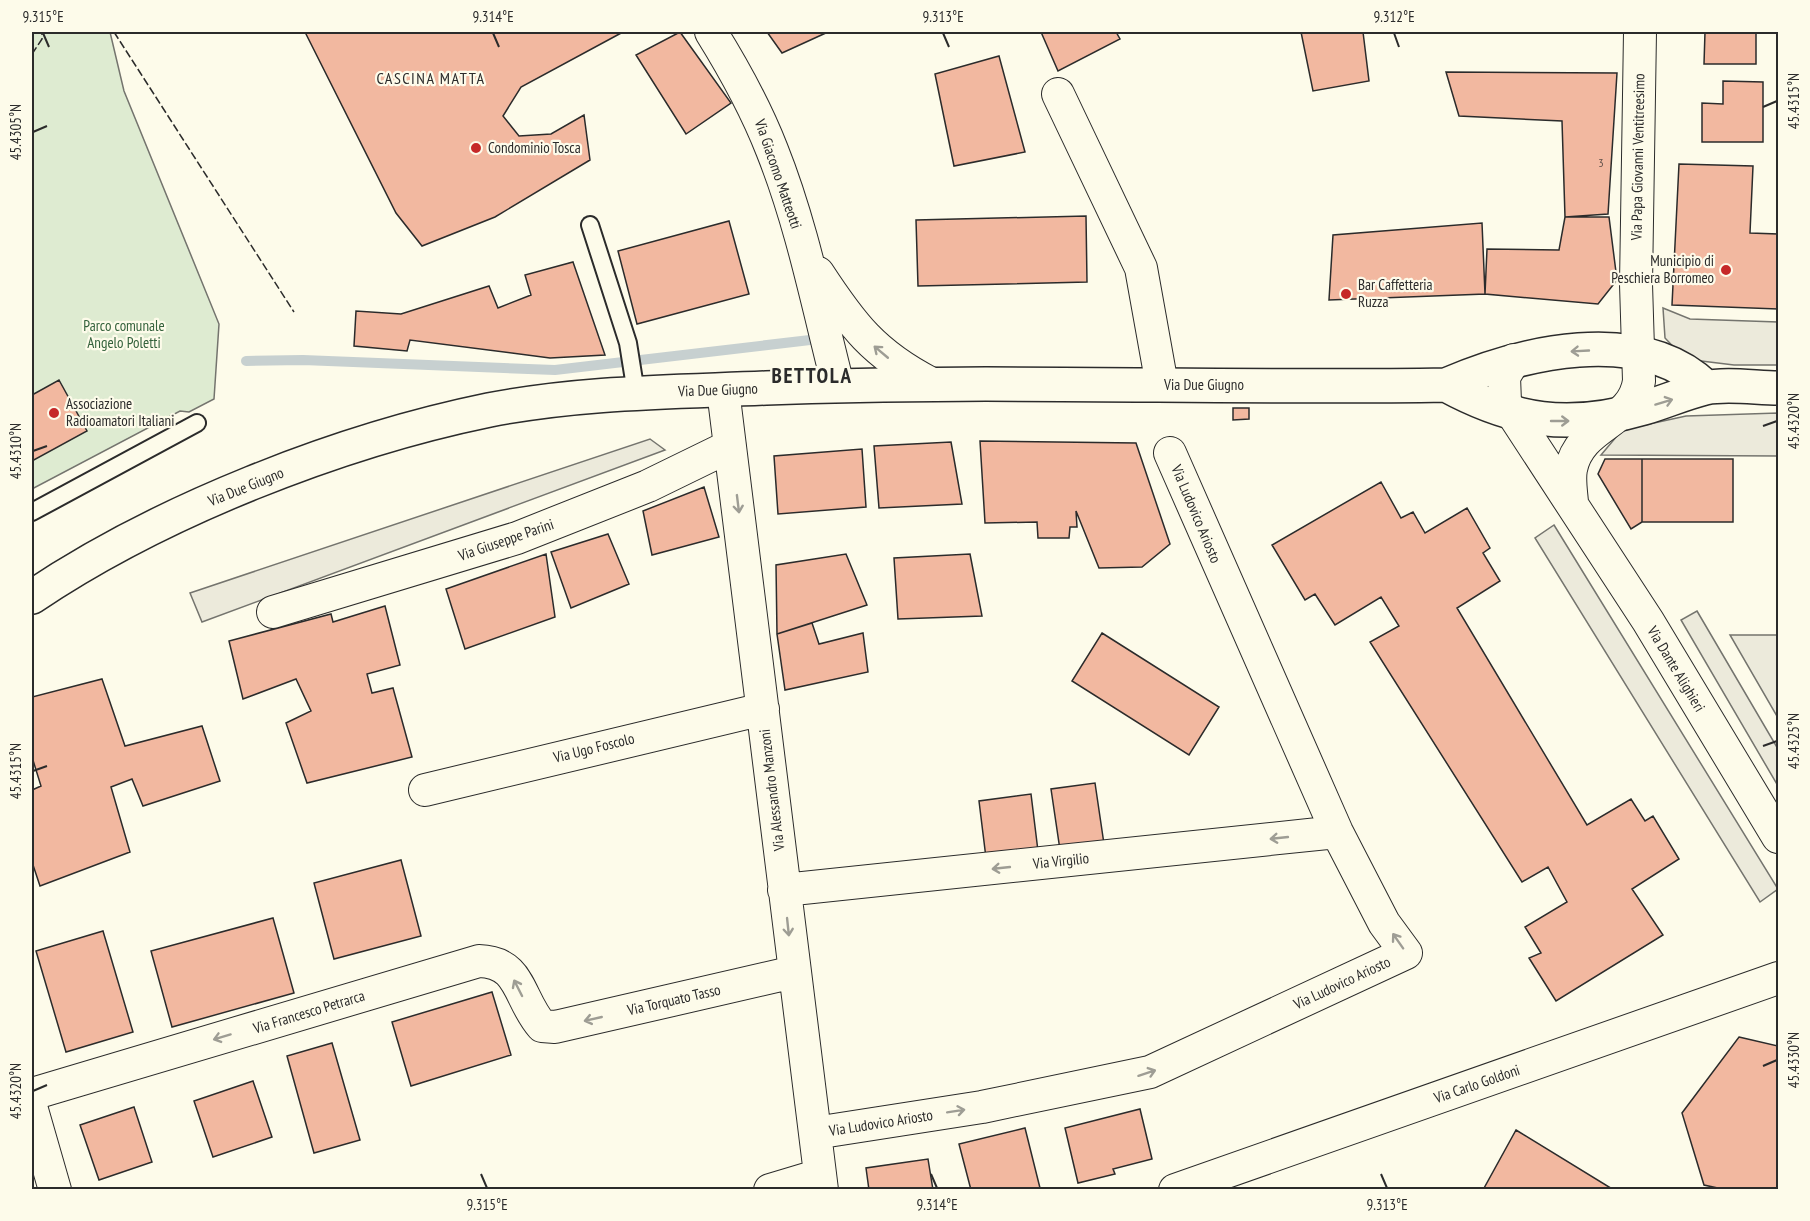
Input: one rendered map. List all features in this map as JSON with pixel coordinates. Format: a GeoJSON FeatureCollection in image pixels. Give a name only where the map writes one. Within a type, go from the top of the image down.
{"type":"FeatureCollection","features":[{"type":"Feature","properties":{"kind":"main road"},"geometry":{"type":"LineString","coordinates":[[1446,385],[1514,360],[1555,352],[1590,350],[1638,355],[1679,368],[1695,376],[1706,387]]}},
{"type":"Feature","properties":{"kind":"main road","name":"Via Due Giugno"},"geometry":{"type":"LineString","coordinates":[[32,597],[102,555],[178,516],[326,457],[411,429],[491,410],[584,396],[635,383],[723,390],[930,383],[1446,385]]}},
{"type":"Feature","properties":{"kind":"main road"},"geometry":{"type":"LineString","coordinates":[[1446,385],[1478,402],[1513,415],[1566,422],[1622,414],[1706,387],[1779,388]]}},
{"type":"Feature","properties":{"kind":"street","name":"Via Giacomo Matteotti"},"geometry":{"type":"LineString","coordinates":[[711,32],[757,114],[773,152],[806,255],[838,385]]}},
{"type":"Feature","properties":{"kind":"street","name":"Via Papa Giovanni Ventitreesimo"},"geometry":{"type":"LineString","coordinates":[[1638,355],[1636,284],[1640,32]]}},
{"type":"Feature","properties":{"kind":"street"},"geometry":{"type":"LineString","coordinates":[[1058,94],[1141,268],[1162,385]]}},
{"type":"Feature","properties":{"kind":"street","name":"Via Giacomo Matteotti"},"geometry":{"type":"LineString","coordinates":[[806,255],[847,317],[877,350],[902,368],[930,383]]}},
{"type":"Feature","properties":{"kind":"street","name":"Via Dante Alighieri"},"geometry":{"type":"LineString","coordinates":[[1572,502],[1571,470],[1580,447],[1588,437],[1622,414],[1638,391],[1638,355]]}},
{"type":"Feature","properties":{"kind":"street","name":"Via Dante Alighieri"},"geometry":{"type":"LineString","coordinates":[[1514,360],[1502,385],[1505,402],[1572,502],[1779,837]]}},
{"type":"Feature","properties":{"kind":"street","name":"Via Alessandro Manzoni"},"geometry":{"type":"LineString","coordinates":[[723,390],[821,1182]]}},
{"type":"Feature","properties":{"kind":"street","name":"Via Giuseppe Parini"},"geometry":{"type":"LineString","coordinates":[[273,612],[517,538],[648,486],[730,446]]}},
{"type":"Feature","properties":{"kind":"street","name":"Via Ludovico Ariosto"},"geometry":{"type":"LineString","coordinates":[[816,1133],[982,1107],[1150,1072],[1406,953],[1384,923],[1337,832],[1170,453]]}},
{"type":"Feature","properties":{"kind":"street","name":"Via Ugo Foscolo"},"geometry":{"type":"LineString","coordinates":[[425,790],[763,709]]}},
{"type":"Feature","properties":{"kind":"street","name":"Via Virgilio"},"geometry":{"type":"LineString","coordinates":[[784,890],[1337,832]]}},
{"type":"Feature","properties":{"kind":"street","name":"Via Francesco Petrarca"},"geometry":{"type":"LineString","coordinates":[[32,1094],[479,961],[494,961],[504,966],[532,1015],[542,1026],[555,1028]]}},
{"type":"Feature","properties":{"kind":"street","name":"Via Torquato Tasso"},"geometry":{"type":"LineString","coordinates":[[555,1028],[794,972]]}},
{"type":"Feature","properties":{"kind":"street","name":"Via Carlo Goldoni"},"geometry":{"type":"LineString","coordinates":[[1176,1190],[1779,978]]}},
{"type":"Feature","properties":{"kind":"street"},"geometry":{"type":"LineString","coordinates":[[32,1110],[55,1190]]}},
{"type":"Feature","properties":{"kind":"street"},"geometry":{"type":"LineString","coordinates":[[770,1190],[821,1182]]}},
{"type":"Feature","properties":{"kind":"lane"},"geometry":{"type":"LineString","coordinates":[[590,225],[628,343],[635,383]]}},
{"type":"Feature","properties":{"kind":"lane"},"geometry":{"type":"LineString","coordinates":[[32,512],[197,423]]}},
{"type":"Feature","properties":{"kind":"green space","name":"Parco comunale Angelo Poletti"},"geometry":{"type":"Polygon","coordinates":[[[32,32],[110,32],[124,91],[219,324],[214,399],[189,412],[180,411],[32,489],[32,32]]]}},
{"type":"Feature","properties":{"kind":"shaded area"},"geometry":{"type":"Polygon","coordinates":[[[1663,308],[1690,319],[1778,322],[1778,365],[1734,365],[1685,359],[1665,338],[1663,308]]]}},
{"type":"Feature","properties":{"kind":"shaded area"},"geometry":{"type":"Polygon","coordinates":[[[1778,413],[1778,456],[1601,455],[1622,430],[1686,416],[1778,413]]]}},
{"type":"Feature","properties":{"kind":"shaded area"},"geometry":{"type":"Polygon","coordinates":[[[650,439],[665,450],[202,622],[190,593],[650,439]]]}},
{"type":"Feature","properties":{"kind":"shaded area"},"geometry":{"type":"Polygon","coordinates":[[[1554,525],[1778,889],[1760,902],[1535,538],[1554,525]]]}},
{"type":"Feature","properties":{"kind":"shaded area"},"geometry":{"type":"Polygon","coordinates":[[[1697,611],[1778,749],[1778,786],[1681,620],[1697,611]]]}},
{"type":"Feature","properties":{"kind":"shaded area"},"geometry":{"type":"Polygon","coordinates":[[[1730,635],[1778,635],[1778,718],[1730,635]]]}},
{"type":"Feature","properties":{"kind":"building","name":"Condominio Tosca"},"geometry":{"type":"Polygon","coordinates":[[[305,32],[623,32],[521,87],[503,116],[519,136],[551,134],[584,115],[590,160],[495,217],[422,246],[396,213],[305,32]]]}},
{"type":"Feature","properties":{"kind":"building"},"geometry":{"type":"Polygon","coordinates":[[[680,32],[731,103],[686,134],[636,55],[680,32]]]}},
{"type":"Feature","properties":{"kind":"building"},"geometry":{"type":"Polygon","coordinates":[[[767,32],[828,32],[782,53],[767,32]]]}},
{"type":"Feature","properties":{"kind":"building"},"geometry":{"type":"Polygon","coordinates":[[[1041,32],[1116,32],[1120,39],[1058,71],[1041,32]]]}},
{"type":"Feature","properties":{"kind":"building"},"geometry":{"type":"Polygon","coordinates":[[[1301,32],[1363,32],[1369,81],[1313,91],[1301,32]]]}},
{"type":"Feature","properties":{"kind":"building"},"geometry":{"type":"Polygon","coordinates":[[[1705,32],[1756,32],[1756,64],[1704,64],[1705,32]]]}},
{"type":"Feature","properties":{"kind":"building"},"geometry":{"type":"Polygon","coordinates":[[[999,56],[1025,152],[954,166],[935,74],[999,56]]]}},
{"type":"Feature","properties":{"kind":"building"},"geometry":{"type":"Polygon","coordinates":[[[1446,72],[1617,73],[1608,214],[1565,217],[1562,121],[1459,116],[1446,72]]]}},
{"type":"Feature","properties":{"kind":"building"},"geometry":{"type":"Polygon","coordinates":[[[1723,81],[1763,82],[1763,142],[1702,142],[1702,103],[1723,104],[1723,81]]]}},
{"type":"Feature","properties":{"kind":"building","name":"Municipio di Peschiera Borromeo"},"geometry":{"type":"Polygon","coordinates":[[[1679,164],[1753,166],[1750,233],[1778,234],[1778,309],[1672,305],[1679,164]]]}},
{"type":"Feature","properties":{"kind":"building"},"geometry":{"type":"Polygon","coordinates":[[[1086,216],[1087,282],[918,286],[916,220],[1086,216]]]}},
{"type":"Feature","properties":{"kind":"building"},"geometry":{"type":"Polygon","coordinates":[[[1565,217],[1609,217],[1617,280],[1598,304],[1485,294],[1487,249],[1559,250],[1565,217]]]}},
{"type":"Feature","properties":{"kind":"building"},"geometry":{"type":"Polygon","coordinates":[[[729,221],[749,294],[637,324],[618,251],[729,221]]]}},
{"type":"Feature","properties":{"kind":"building"},"geometry":{"type":"Polygon","coordinates":[[[1482,223],[1485,294],[1329,300],[1333,235],[1482,223]]]}},
{"type":"Feature","properties":{"kind":"building"},"geometry":{"type":"Polygon","coordinates":[[[573,262],[605,355],[550,358],[410,340],[407,351],[354,346],[356,311],[401,314],[489,286],[498,308],[531,295],[525,275],[573,262]]]}},
{"type":"Feature","properties":{"kind":"building","name":"Associazione Radioamatori Italiani"},"geometry":{"type":"Polygon","coordinates":[[[59,380],[87,431],[32,461],[32,395],[59,380]]]}},
{"type":"Feature","properties":{"kind":"building"},"geometry":{"type":"Polygon","coordinates":[[[1233,408],[1249,408],[1249,419],[1233,420],[1233,408]]]}},
{"type":"Feature","properties":{"kind":"building"},"geometry":{"type":"Polygon","coordinates":[[[980,441],[1136,443],[1170,544],[1142,567],[1099,568],[1076,511],[1077,527],[1070,527],[1069,538],[1038,538],[1037,522],[985,523],[980,441]]]}},
{"type":"Feature","properties":{"kind":"building"},"geometry":{"type":"Polygon","coordinates":[[[951,442],[962,504],[879,508],[874,446],[951,442]]]}},
{"type":"Feature","properties":{"kind":"building"},"geometry":{"type":"Polygon","coordinates":[[[862,449],[866,507],[778,514],[774,456],[862,449]]]}},
{"type":"Feature","properties":{"kind":"building"},"geometry":{"type":"Polygon","coordinates":[[[1605,459],[1642,459],[1642,522],[1631,529],[1598,474],[1605,459]]]}},
{"type":"Feature","properties":{"kind":"building"},"geometry":{"type":"Polygon","coordinates":[[[1642,459],[1733,459],[1733,522],[1642,522],[1642,459]]]}},
{"type":"Feature","properties":{"kind":"building"},"geometry":{"type":"Polygon","coordinates":[[[1381,482],[1401,518],[1413,512],[1425,533],[1467,508],[1490,548],[1483,553],[1500,581],[1457,608],[1587,825],[1631,799],[1645,821],[1653,816],[1679,859],[1632,889],[1663,935],[1556,1001],[1529,958],[1541,953],[1525,927],[1567,902],[1548,867],[1522,882],[1370,642],[1399,626],[1381,597],[1335,625],[1315,594],[1305,600],[1272,545],[1381,482]]]}},
{"type":"Feature","properties":{"kind":"building"},"geometry":{"type":"Polygon","coordinates":[[[704,487],[719,537],[652,555],[643,511],[704,487]]]}},
{"type":"Feature","properties":{"kind":"building"},"geometry":{"type":"Polygon","coordinates":[[[608,534],[629,584],[571,608],[551,552],[608,534]]]}},
{"type":"Feature","properties":{"kind":"building"},"geometry":{"type":"Polygon","coordinates":[[[546,554],[555,617],[465,649],[446,589],[546,554]]]}},
{"type":"Feature","properties":{"kind":"building"},"geometry":{"type":"Polygon","coordinates":[[[846,554],[867,605],[777,634],[776,565],[846,554]]]}},
{"type":"Feature","properties":{"kind":"building"},"geometry":{"type":"Polygon","coordinates":[[[970,554],[982,616],[898,619],[894,558],[970,554]]]}},
{"type":"Feature","properties":{"kind":"building"},"geometry":{"type":"Polygon","coordinates":[[[385,606],[400,665],[367,674],[372,693],[393,688],[412,757],[307,783],[286,723],[311,711],[296,679],[243,699],[229,641],[331,614],[333,622],[385,606]]]}},
{"type":"Feature","properties":{"kind":"building"},"geometry":{"type":"Polygon","coordinates":[[[812,623],[819,644],[863,633],[868,672],[785,690],[777,634],[812,623]]]}},
{"type":"Feature","properties":{"kind":"building"},"geometry":{"type":"Polygon","coordinates":[[[1102,633],[1219,707],[1189,755],[1072,681],[1102,633]]]}},
{"type":"Feature","properties":{"kind":"building"},"geometry":{"type":"Polygon","coordinates":[[[102,679],[125,746],[202,726],[220,781],[143,806],[132,779],[111,787],[130,852],[40,886],[32,862],[32,790],[41,786],[32,757],[32,697],[102,679]]]}},
{"type":"Feature","properties":{"kind":"building"},"geometry":{"type":"Polygon","coordinates":[[[1095,783],[1104,844],[1060,850],[1051,789],[1095,783]]]}},
{"type":"Feature","properties":{"kind":"building"},"geometry":{"type":"Polygon","coordinates":[[[1031,794],[1038,851],[986,858],[979,801],[1031,794]]]}},
{"type":"Feature","properties":{"kind":"building"},"geometry":{"type":"Polygon","coordinates":[[[401,860],[421,936],[334,959],[314,883],[401,860]]]}},
{"type":"Feature","properties":{"kind":"building"},"geometry":{"type":"Polygon","coordinates":[[[273,918],[294,993],[172,1027],[151,951],[273,918]]]}},
{"type":"Feature","properties":{"kind":"building"},"geometry":{"type":"Polygon","coordinates":[[[103,931],[133,1032],[66,1052],[36,951],[103,931]]]}},
{"type":"Feature","properties":{"kind":"building"},"geometry":{"type":"Polygon","coordinates":[[[492,992],[511,1055],[411,1086],[392,1022],[492,992]]]}},
{"type":"Feature","properties":{"kind":"building"},"geometry":{"type":"Polygon","coordinates":[[[1739,1037],[1778,1046],[1778,1190],[1727,1190],[1704,1185],[1682,1113],[1739,1037]]]}},
{"type":"Feature","properties":{"kind":"building"},"geometry":{"type":"Polygon","coordinates":[[[332,1043],[360,1140],[314,1153],[287,1056],[332,1043]]]}},
{"type":"Feature","properties":{"kind":"building"},"geometry":{"type":"Polygon","coordinates":[[[253,1081],[272,1137],[213,1157],[194,1101],[253,1081]]]}},
{"type":"Feature","properties":{"kind":"building"},"geometry":{"type":"Polygon","coordinates":[[[134,1107],[152,1162],[99,1180],[80,1125],[134,1107]]]}},
{"type":"Feature","properties":{"kind":"building"},"geometry":{"type":"Polygon","coordinates":[[[1140,1109],[1152,1159],[1113,1169],[1115,1174],[1078,1183],[1065,1128],[1140,1109]]]}},
{"type":"Feature","properties":{"kind":"building"},"geometry":{"type":"Polygon","coordinates":[[[1025,1128],[1040,1188],[971,1190],[959,1144],[1025,1128]]]}},
{"type":"Feature","properties":{"kind":"building"},"geometry":{"type":"Polygon","coordinates":[[[1516,1130],[1614,1190],[1483,1190],[1516,1130]]]}},
{"type":"Feature","properties":{"kind":"building"},"geometry":{"type":"Polygon","coordinates":[[[928,1159],[933,1190],[869,1190],[866,1168],[928,1159]]]}},
{"type":"Feature","properties":{"kind":"waterway"},"geometry":{"type":"LineString","coordinates":[[246,361],[303,360],[555,370],[810,340]]}},
{"type":"Feature","properties":{"kind":"fence"},"geometry":{"type":"LineString","coordinates":[[32,54],[42,39],[42,32]]}},
{"type":"Feature","properties":{"kind":"fence"},"geometry":{"type":"LineString","coordinates":[[114,32],[294,312]]}},
{"type":"Feature","properties":{"kind":"place","name":"Condominio Tosca"},"geometry":{"type":"Point","coordinates":[476,148]}},
{"type":"Feature","properties":{"kind":"place","name":"Municipio di Peschiera Borromeo"},"geometry":{"type":"Point","coordinates":[1726,270]}},
{"type":"Feature","properties":{"kind":"place","name":"Bar Caffetteria Ruzza"},"geometry":{"type":"Point","coordinates":[1346,294]}},
{"type":"Feature","properties":{"kind":"place","name":"Associazione Radioamatori Italiani"},"geometry":{"type":"Point","coordinates":[54,413]}},
{"type":"Feature","properties":{"kind":"district","name":"CASCINA MATTA"},"geometry":{"type":"Point","coordinates":[431,78]}},
{"type":"Feature","properties":{"kind":"district","name":"BETTOLA"},"geometry":{"type":"Point","coordinates":[812,376]}}]}
